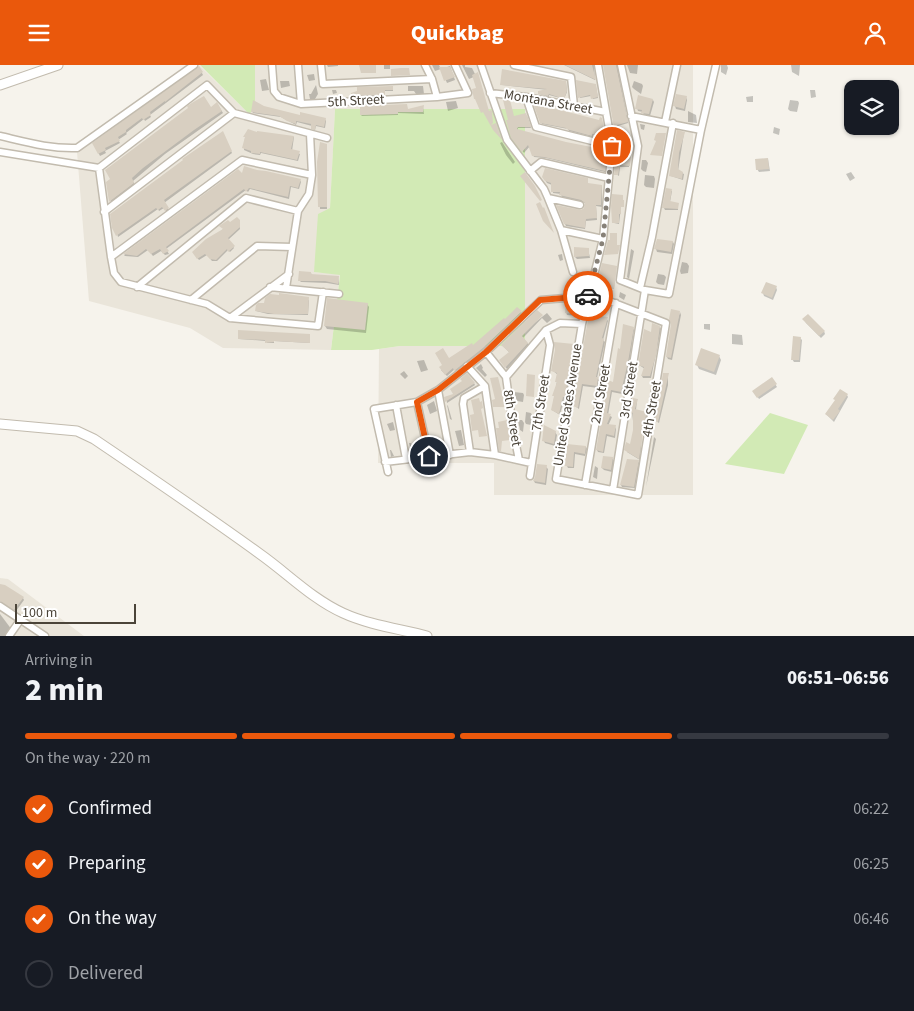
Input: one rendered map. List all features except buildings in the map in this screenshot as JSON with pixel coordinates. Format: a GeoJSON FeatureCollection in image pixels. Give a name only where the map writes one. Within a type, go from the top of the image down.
{"type":"FeatureCollection","features":[{"type":"Feature","properties":{"kind":"street"},"geometry":{"type":"LineString","coordinates":[[0,85],[58,65]]}},
{"type":"Feature","properties":{"kind":"street"},"geometry":{"type":"LineString","coordinates":[[0,136],[61,149],[77,148],[194,65]]}},
{"type":"Feature","properties":{"kind":"street","name":"5th Street"},"geometry":{"type":"LineString","coordinates":[[272,65],[274,91],[279,97],[301,104],[438,97],[468,93],[455,65]]}},
{"type":"Feature","properties":{"kind":"street"},"geometry":{"type":"LineString","coordinates":[[298,65],[301,104]]}},
{"type":"Feature","properties":{"kind":"street"},"geometry":{"type":"LineString","coordinates":[[321,65],[323,84],[432,79]]}},
{"type":"Feature","properties":{"kind":"street"},"geometry":{"type":"LineString","coordinates":[[425,65],[438,97]]}},
{"type":"Feature","properties":{"kind":"street"},"geometry":{"type":"LineString","coordinates":[[481,65],[508,140],[544,189],[548,198],[561,231],[573,273]]}},
{"type":"Feature","properties":{"kind":"street"},"geometry":{"type":"LineString","coordinates":[[514,65],[571,77],[574,106]]}},
{"type":"Feature","properties":{"kind":"street","name":"United States Avenue"},"geometry":{"type":"LineString","coordinates":[[585,485],[556,479],[582,324],[603,239],[612,146],[598,65]]}},
{"type":"Feature","properties":{"kind":"street"},"geometry":{"type":"LineString","coordinates":[[621,65],[638,147],[620,280],[642,289],[669,295],[701,130],[716,65]]}},
{"type":"Feature","properties":{"kind":"street"},"geometry":{"type":"LineString","coordinates":[[642,289],[652,237],[677,65]]}},
{"type":"Feature","properties":{"kind":"street"},"geometry":{"type":"LineString","coordinates":[[0,152],[99,168],[207,85],[234,113],[327,138]]}},
{"type":"Feature","properties":{"kind":"street","name":"Montana Street"},"geometry":{"type":"LineString","coordinates":[[490,93],[526,97],[606,112]]}},
{"type":"Feature","properties":{"kind":"street"},"geometry":{"type":"LineString","coordinates":[[526,97],[536,127],[612,146]]}},
{"type":"Feature","properties":{"kind":"street"},"geometry":{"type":"LineString","coordinates":[[104,213],[234,113]]}},
{"type":"Feature","properties":{"kind":"street"},"geometry":{"type":"LineString","coordinates":[[631,116],[669,122],[701,130]]}},
{"type":"Feature","properties":{"kind":"street"},"geometry":{"type":"LineString","coordinates":[[286,288],[298,211],[310,194],[312,175],[310,134]]}},
{"type":"Feature","properties":{"kind":"street"},"geometry":{"type":"LineString","coordinates":[[111,257],[242,160],[312,175]]}},
{"type":"Feature","properties":{"kind":"street"},"geometry":{"type":"LineString","coordinates":[[530,171],[541,162],[609,178]]}},
{"type":"Feature","properties":{"kind":"street"},"geometry":{"type":"LineString","coordinates":[[99,168],[114,273],[122,282],[207,304],[230,318],[318,326],[323,292]]}},
{"type":"Feature","properties":{"kind":"street"},"geometry":{"type":"LineString","coordinates":[[137,287],[246,198],[298,211]]}},
{"type":"Feature","properties":{"kind":"street"},"geometry":{"type":"LineString","coordinates":[[548,198],[580,205]]}},
{"type":"Feature","properties":{"kind":"street"},"geometry":{"type":"LineString","coordinates":[[561,231],[603,239]]}},
{"type":"Feature","properties":{"kind":"street"},"geometry":{"type":"LineString","coordinates":[[191,300],[258,246],[292,247]]}},
{"type":"Feature","properties":{"kind":"street"},"geometry":{"type":"LineString","coordinates":[[230,318],[289,274]]}},
{"type":"Feature","properties":{"kind":"street"},"geometry":{"type":"LineString","coordinates":[[270,287],[339,294]]}},
{"type":"Feature","properties":{"kind":"street","name":"3rd Street"},"geometry":{"type":"LineString","coordinates":[[613,490],[641,313],[642,289]]}},
{"type":"Feature","properties":{"kind":"street"},"geometry":{"type":"LineString","coordinates":[[388,471],[374,409],[417,402],[438,390],[486,352],[540,300],[589,296],[616,303],[641,313]]}},
{"type":"Feature","properties":{"kind":"street","name":"2nd Street"},"geometry":{"type":"LineString","coordinates":[[585,485],[616,303]]}},
{"type":"Feature","properties":{"kind":"street","name":"4th Street"},"geometry":{"type":"LineString","coordinates":[[613,490],[638,495],[666,323],[641,313]]}},
{"type":"Feature","properties":{"kind":"street"},"geometry":{"type":"LineString","coordinates":[[506,377],[546,330],[560,323],[582,324]]}},
{"type":"Feature","properties":{"kind":"street","name":"7th Street"},"geometry":{"type":"LineString","coordinates":[[530,476],[550,345],[546,330]]}},
{"type":"Feature","properties":{"kind":"street","name":"8th Street"},"geometry":{"type":"LineString","coordinates":[[486,352],[506,377],[519,460]]}},
{"type":"Feature","properties":{"kind":"street"},"geometry":{"type":"LineString","coordinates":[[467,366],[485,386],[495,455]]}},
{"type":"Feature","properties":{"kind":"street"},"geometry":{"type":"LineString","coordinates":[[470,452],[463,404],[464,398],[485,386]]}},
{"type":"Feature","properties":{"kind":"street"},"geometry":{"type":"LineString","coordinates":[[438,390],[450,455]]}},
{"type":"Feature","properties":{"kind":"street"},"geometry":{"type":"LineString","coordinates":[[417,402],[429,456]]}},
{"type":"Feature","properties":{"kind":"street"},"geometry":{"type":"LineString","coordinates":[[396,405],[406,459]]}},
{"type":"Feature","properties":{"kind":"street"},"geometry":{"type":"LineString","coordinates":[[0,424],[77,431],[94,439],[284,571],[329,606],[353,617],[427,636]]}},
{"type":"Feature","properties":{"kind":"street"},"geometry":{"type":"LineString","coordinates":[[385,462],[470,452],[531,463]]}},
{"type":"Feature","properties":{"kind":"street"},"geometry":{"type":"LineString","coordinates":[[585,485],[613,490]]}},
{"type":"Feature","properties":{"kind":"street"},"geometry":{"type":"LineString","coordinates":[[0,606],[45,636]]}},
{"type":"Feature","properties":{"kind":"street"},"geometry":{"type":"LineString","coordinates":[[9,636],[21,619]]}},
{"type":"Feature","properties":{"kind":"shaded area"},"geometry":{"type":"Polygon","coordinates":[[[199,65],[249,114],[255,109],[255,65],[693,65],[693,495],[494,495],[494,463],[378,463],[379,349],[400,346],[335,109],[330,209],[314,272],[340,274],[331,350],[223,348],[190,328],[89,301],[77,152],[199,65]]]}},
{"type":"Feature","properties":{"kind":"shaded area"},"geometry":{"type":"Polygon","coordinates":[[[0,578],[8,579],[84,636],[0,636],[0,578]]]}},
{"type":"Feature","properties":{"kind":"green space"},"geometry":{"type":"Polygon","coordinates":[[[200,65],[255,65],[255,109],[249,114],[200,65]]]}},
{"type":"Feature","properties":{"kind":"green space"},"geometry":{"type":"Polygon","coordinates":[[[335,109],[525,109],[525,346],[400,346],[372,350],[331,350],[340,275],[314,272],[318,214],[330,208],[335,109]]]}},
{"type":"Feature","properties":{"kind":"green space"},"geometry":{"type":"Polygon","coordinates":[[[770,413],[808,425],[784,474],[725,464],[770,413]]]}},
{"type":"Feature","properties":{"kind":"way so far"},"geometry":{"type":"LineString","coordinates":[[588,296],[603,239],[612,146]]}},
{"type":"Feature","properties":{"kind":"route"},"geometry":{"type":"LineString","coordinates":[[429,456],[417,402],[438,390],[486,352],[540,300],[588,296]]}}]}
